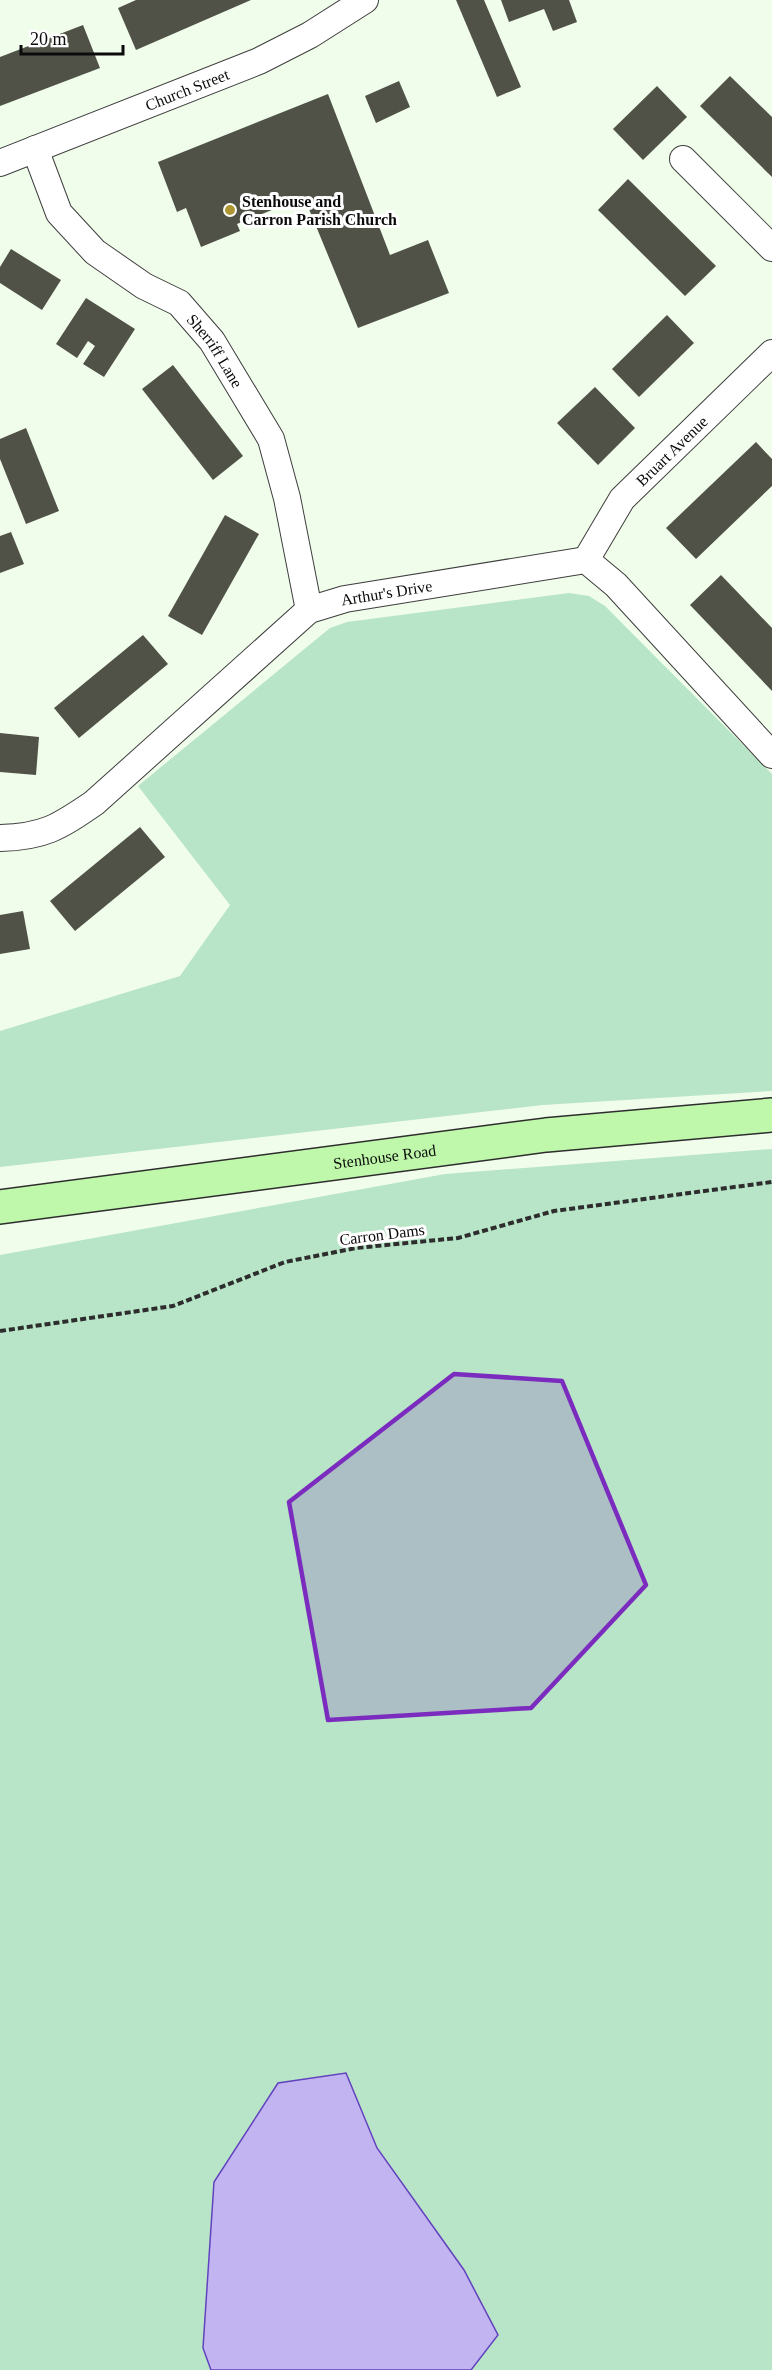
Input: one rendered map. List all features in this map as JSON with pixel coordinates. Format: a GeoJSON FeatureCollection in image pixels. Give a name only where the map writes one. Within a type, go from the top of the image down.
{"type":"FeatureCollection","features":[{"type":"Feature","properties":{"kind":"street","name":"Church Street"},"geometry":{"type":"LineString","coordinates":[[0,163],[259,61],[310,35],[365,0]]}},
{"type":"Feature","properties":{"kind":"street","name":"Sherriff Lane"},"geometry":{"type":"LineString","coordinates":[[35,149],[59,213],[95,252],[144,286],[179,303],[212,341],[271,439],[287,498],[309,610]]}},
{"type":"Feature","properties":{"kind":"street"},"geometry":{"type":"LineString","coordinates":[[683,159],[772,248]]}},
{"type":"Feature","properties":{"kind":"street","name":"Bruart Avenue"},"geometry":{"type":"LineString","coordinates":[[586,560],[622,499],[772,353]]}},
{"type":"Feature","properties":{"kind":"street","name":"Arthur's Drive"},"geometry":{"type":"LineString","coordinates":[[0,838],[26,837],[62,825],[94,803],[309,610],[345,600],[586,560]]}},
{"type":"Feature","properties":{"kind":"street"},"geometry":{"type":"LineString","coordinates":[[586,560],[616,585],[772,755]]}},
{"type":"Feature","properties":{"kind":"street","name":"Stenhouse Road"},"geometry":{"type":"LineString","coordinates":[[0,1207],[546,1135],[772,1115]]}},
{"type":"Feature","properties":{"kind":"path","name":"Carron Dams"},"geometry":{"type":"LineString","coordinates":[[0,1331],[173,1306],[285,1262],[356,1248],[458,1238],[554,1211],[772,1182]]}},
{"type":"Feature","properties":{"kind":"highlighted area"},"geometry":{"type":"Polygon","coordinates":[[[454,1374],[562,1381],[646,1585],[531,1708],[328,1720],[289,1502],[454,1374]]]}},
{"type":"Feature","properties":{"kind":"green space"},"geometry":{"type":"Polygon","coordinates":[[[569,593],[589,596],[605,606],[772,774],[772,1091],[543,1105],[0,1167],[0,1031],[180,976],[230,905],[138,786],[330,628],[347,622],[569,593]]]}},
{"type":"Feature","properties":{"kind":"green space"},"geometry":{"type":"Polygon","coordinates":[[[772,1149],[772,2370],[0,2370],[0,1255],[445,1174],[772,1149]]]}},
{"type":"Feature","properties":{"kind":"shaded area"},"geometry":{"type":"Polygon","coordinates":[[[346,2073],[377,2148],[464,2270],[498,2335],[471,2370],[211,2370],[203,2348],[214,2182],[278,2083],[346,2073]]]}},
{"type":"Feature","properties":{"kind":"building"},"geometry":{"type":"Polygon","coordinates":[[[136,0],[251,0],[136,50],[118,8],[136,0]]]}},
{"type":"Feature","properties":{"kind":"building"},"geometry":{"type":"Polygon","coordinates":[[[456,0],[484,0],[521,87],[497,97],[456,0]]]}},
{"type":"Feature","properties":{"kind":"building"},"geometry":{"type":"Polygon","coordinates":[[[501,0],[569,0],[577,22],[553,31],[544,9],[509,22],[501,0]]]}},
{"type":"Feature","properties":{"kind":"building"},"geometry":{"type":"Polygon","coordinates":[[[83,25],[100,68],[0,106],[0,57],[83,25]]]}},
{"type":"Feature","properties":{"kind":"building"},"geometry":{"type":"Polygon","coordinates":[[[730,76],[772,117],[772,177],[700,106],[730,76]]]}},
{"type":"Feature","properties":{"kind":"building"},"geometry":{"type":"Polygon","coordinates":[[[399,81],[410,107],[376,123],[365,96],[399,81]]]}},
{"type":"Feature","properties":{"kind":"building"},"geometry":{"type":"Polygon","coordinates":[[[657,86],[687,117],[643,160],[613,129],[657,86]]]}},
{"type":"Feature","properties":{"kind":"building","name":"Stenhouse and Carron Parish Church"},"geometry":{"type":"Polygon","coordinates":[[[328,94],[390,255],[428,240],[449,293],[358,328],[304,197],[237,224],[240,231],[201,247],[186,208],[177,212],[158,162],[328,94]]]}},
{"type":"Feature","properties":{"kind":"building"},"geometry":{"type":"Polygon","coordinates":[[[628,179],[716,266],[685,296],[598,210],[628,179]]]}},
{"type":"Feature","properties":{"kind":"building"},"geometry":{"type":"Polygon","coordinates":[[[11,249],[61,280],[42,310],[0,283],[0,267],[11,249]]]}},
{"type":"Feature","properties":{"kind":"building"},"geometry":{"type":"Polygon","coordinates":[[[86,298],[135,329],[104,377],[83,364],[95,346],[88,341],[77,358],[56,344],[86,298]]]}},
{"type":"Feature","properties":{"kind":"building"},"geometry":{"type":"Polygon","coordinates":[[[667,315],[694,343],[639,397],[612,369],[667,315]]]}},
{"type":"Feature","properties":{"kind":"building"},"geometry":{"type":"Polygon","coordinates":[[[173,365],[243,456],[213,480],[142,389],[173,365]]]}},
{"type":"Feature","properties":{"kind":"building"},"geometry":{"type":"Polygon","coordinates":[[[595,387],[635,428],[598,465],[557,423],[595,387]]]}},
{"type":"Feature","properties":{"kind":"building"},"geometry":{"type":"Polygon","coordinates":[[[26,428],[59,511],[26,524],[0,459],[0,439],[26,428]]]}},
{"type":"Feature","properties":{"kind":"building"},"geometry":{"type":"Polygon","coordinates":[[[756,442],[772,459],[772,486],[696,559],[666,528],[756,442]]]}},
{"type":"Feature","properties":{"kind":"building"},"geometry":{"type":"Polygon","coordinates":[[[225,515],[259,534],[202,635],[168,616],[225,515]]]}},
{"type":"Feature","properties":{"kind":"building"},"geometry":{"type":"Polygon","coordinates":[[[11,532],[24,564],[0,573],[0,536],[11,532]]]}},
{"type":"Feature","properties":{"kind":"building"},"geometry":{"type":"Polygon","coordinates":[[[721,575],[772,628],[772,691],[690,605],[721,575]]]}},
{"type":"Feature","properties":{"kind":"building"},"geometry":{"type":"Polygon","coordinates":[[[143,635],[168,664],[79,738],[54,708],[143,635]]]}},
{"type":"Feature","properties":{"kind":"building"},"geometry":{"type":"Polygon","coordinates":[[[0,733],[39,737],[36,775],[0,772],[0,733]]]}},
{"type":"Feature","properties":{"kind":"building"},"geometry":{"type":"Polygon","coordinates":[[[140,827],[165,857],[75,931],[50,901],[140,827]]]}},
{"type":"Feature","properties":{"kind":"building"},"geometry":{"type":"Polygon","coordinates":[[[23,911],[30,949],[0,954],[0,915],[23,911]]]}},
{"type":"Feature","properties":{"kind":"place","name":"Stenhouse and Carron Parish Church"},"geometry":{"type":"Point","coordinates":[230,210]}}]}
